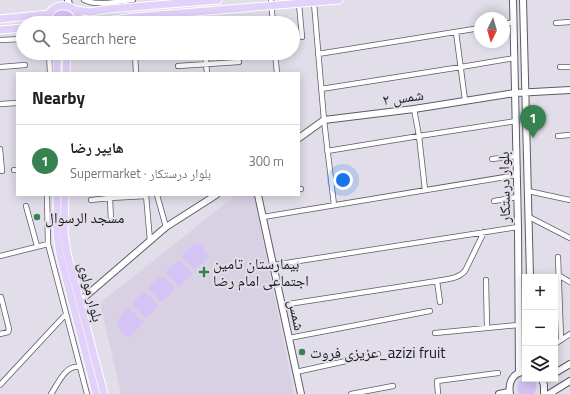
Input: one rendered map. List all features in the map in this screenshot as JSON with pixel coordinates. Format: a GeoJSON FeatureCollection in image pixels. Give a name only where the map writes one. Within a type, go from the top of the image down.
{"type":"FeatureCollection","features":[{"type":"Feature","properties":{"kind":"main road"},"geometry":{"type":"LineString","coordinates":[[76,10],[90,12],[108,9],[218,0]]}},
{"type":"Feature","properties":{"kind":"main road"},"geometry":{"type":"LineString","coordinates":[[155,16],[271,3],[299,4],[339,0]]}},
{"type":"Feature","properties":{"kind":"main road","name":"بلوار درستکار"},"geometry":{"type":"LineString","coordinates":[[513,0],[517,197],[522,310],[518,325],[522,372]]}},
{"type":"Feature","properties":{"kind":"main road","name":"بلوار درستکار"},"geometry":{"type":"LineString","coordinates":[[523,0],[530,274]]}},
{"type":"Feature","properties":{"kind":"main road"},"geometry":{"type":"LineString","coordinates":[[32,16],[48,14],[56,3],[65,4],[69,2],[79,16]]}},
{"type":"Feature","properties":{"kind":"main road"},"geometry":{"type":"LineString","coordinates":[[105,16],[108,9]]}},
{"type":"Feature","properties":{"kind":"main road"},"geometry":{"type":"LineString","coordinates":[[0,19],[16,18]]}},
{"type":"Feature","properties":{"kind":"main road"},"geometry":{"type":"LineString","coordinates":[[0,30],[16,28]]}},
{"type":"Feature","properties":{"kind":"main road"},"geometry":{"type":"LineString","coordinates":[[57,72],[57,63],[62,61],[67,63],[66,72]]}},
{"type":"Feature","properties":{"kind":"main road","name":"شمس ۲"},"geometry":{"type":"LineString","coordinates":[[300,137],[324,120],[414,109],[515,93],[570,90]]}},
{"type":"Feature","properties":{"kind":"main road","name":"بلوار مولوی"},"geometry":{"type":"LineString","coordinates":[[57,196],[57,235],[80,301],[104,394]]}},
{"type":"Feature","properties":{"kind":"main road","name":"بلوار مولوی"},"geometry":{"type":"LineString","coordinates":[[65,196],[64,254],[96,394]]}},
{"type":"Feature","properties":{"kind":"main road"},"geometry":{"type":"LineString","coordinates":[[80,301],[166,227],[214,196]]}},
{"type":"Feature","properties":{"kind":"main road","name":"شمس"},"geometry":{"type":"LineString","coordinates":[[259,196],[301,394]]}},
{"type":"Feature","properties":{"kind":"main road"},"geometry":{"type":"LineString","coordinates":[[558,371],[570,364]]}},
{"type":"Feature","properties":{"kind":"main road"},"geometry":{"type":"LineString","coordinates":[[499,394],[510,393],[510,383],[515,375],[522,372]]}},
{"type":"Feature","properties":{"kind":"main road"},"geometry":{"type":"LineString","coordinates":[[549,394],[570,381]]}},
{"type":"Feature","properties":{"kind":"main road"},"geometry":{"type":"LineString","coordinates":[[544,382],[544,394]]}},
{"type":"Feature","properties":{"kind":"street"},"geometry":{"type":"LineString","coordinates":[[84,0],[102,4],[133,0]]}},
{"type":"Feature","properties":{"kind":"street"},"geometry":{"type":"LineString","coordinates":[[271,3],[272,16]]}},
{"type":"Feature","properties":{"kind":"street"},"geometry":{"type":"LineString","coordinates":[[314,3],[327,151],[334,205]]}},
{"type":"Feature","properties":{"kind":"street"},"geometry":{"type":"LineString","coordinates":[[90,12],[102,4]]}},
{"type":"Feature","properties":{"kind":"street"},"geometry":{"type":"LineString","coordinates":[[299,4],[302,37]]}},
{"type":"Feature","properties":{"kind":"street"},"geometry":{"type":"LineString","coordinates":[[202,11],[202,16]]}},
{"type":"Feature","properties":{"kind":"street"},"geometry":{"type":"LineString","coordinates":[[510,23],[514,22]]}},
{"type":"Feature","properties":{"kind":"street"},"geometry":{"type":"LineString","coordinates":[[556,23],[570,22]]}},
{"type":"Feature","properties":{"kind":"street"},"geometry":{"type":"LineString","coordinates":[[318,54],[474,29]]}},
{"type":"Feature","properties":{"kind":"street"},"geometry":{"type":"LineString","coordinates":[[456,32],[465,100]]}},
{"type":"Feature","properties":{"kind":"street"},"geometry":{"type":"LineString","coordinates":[[0,40],[16,39]]}},
{"type":"Feature","properties":{"kind":"street"},"geometry":{"type":"LineString","coordinates":[[321,89],[515,58]]}},
{"type":"Feature","properties":{"kind":"street"},"geometry":{"type":"LineString","coordinates":[[49,60],[50,72]]}},
{"type":"Feature","properties":{"kind":"street"},"geometry":{"type":"LineString","coordinates":[[135,60],[136,72]]}},
{"type":"Feature","properties":{"kind":"street"},"geometry":{"type":"LineString","coordinates":[[206,60],[207,72]]}},
{"type":"Feature","properties":{"kind":"street"},"geometry":{"type":"LineString","coordinates":[[275,60],[276,72]]}},
{"type":"Feature","properties":{"kind":"street"},"geometry":{"type":"LineString","coordinates":[[178,66],[239,62]]}},
{"type":"Feature","properties":{"kind":"street"},"geometry":{"type":"LineString","coordinates":[[0,67],[25,65]]}},
{"type":"Feature","properties":{"kind":"street"},"geometry":{"type":"LineString","coordinates":[[560,67],[570,66]]}},
{"type":"Feature","properties":{"kind":"street"},"geometry":{"type":"LineString","coordinates":[[0,104],[16,103]]}},
{"type":"Feature","properties":{"kind":"street"},"geometry":{"type":"LineString","coordinates":[[414,109],[419,136],[425,190]]}},
{"type":"Feature","properties":{"kind":"street"},"geometry":{"type":"LineString","coordinates":[[327,151],[516,121]]}},
{"type":"Feature","properties":{"kind":"street"},"geometry":{"type":"LineString","coordinates":[[558,136],[570,135]]}},
{"type":"Feature","properties":{"kind":"street"},"geometry":{"type":"LineString","coordinates":[[0,149],[2,171]]}},
{"type":"Feature","properties":{"kind":"street"},"geometry":{"type":"LineString","coordinates":[[492,159],[516,156]]}},
{"type":"Feature","properties":{"kind":"street"},"geometry":{"type":"LineString","coordinates":[[263,217],[517,175]]}},
{"type":"Feature","properties":{"kind":"street"},"geometry":{"type":"LineString","coordinates":[[528,191],[570,200]]}},
{"type":"Feature","properties":{"kind":"street"},"geometry":{"type":"LineString","coordinates":[[47,196],[48,244],[87,394]]}},
{"type":"Feature","properties":{"kind":"street"},"geometry":{"type":"LineString","coordinates":[[92,200],[125,196],[146,196],[150,241]]}},
{"type":"Feature","properties":{"kind":"street"},"geometry":{"type":"LineString","coordinates":[[157,196],[166,227]]}},
{"type":"Feature","properties":{"kind":"street"},"geometry":{"type":"LineString","coordinates":[[494,200],[517,197]]}},
{"type":"Feature","properties":{"kind":"street"},"geometry":{"type":"LineString","coordinates":[[110,198],[111,222]]}},
{"type":"Feature","properties":{"kind":"street"},"geometry":{"type":"LineString","coordinates":[[26,206],[37,246]]}},
{"type":"Feature","properties":{"kind":"street"},"geometry":{"type":"LineString","coordinates":[[529,217],[570,238]]}},
{"type":"Feature","properties":{"kind":"street"},"geometry":{"type":"LineString","coordinates":[[273,265],[518,227]]}},
{"type":"Feature","properties":{"kind":"street"},"geometry":{"type":"LineString","coordinates":[[282,305],[458,277],[465,271],[484,232]]}},
{"type":"Feature","properties":{"kind":"street"},"geometry":{"type":"LineString","coordinates":[[0,256],[48,244]]}},
{"type":"Feature","properties":{"kind":"street"},"geometry":{"type":"LineString","coordinates":[[558,257],[558,274]]}},
{"type":"Feature","properties":{"kind":"street"},"geometry":{"type":"LineString","coordinates":[[558,275],[570,282]]}},
{"type":"Feature","properties":{"kind":"street"},"geometry":{"type":"LineString","coordinates":[[486,280],[487,328]]}},
{"type":"Feature","properties":{"kind":"street"},"geometry":{"type":"LineString","coordinates":[[437,281],[440,302]]}},
{"type":"Feature","properties":{"kind":"street"},"geometry":{"type":"LineString","coordinates":[[0,334],[8,332],[9,329],[1,297]]}},
{"type":"Feature","properties":{"kind":"street"},"geometry":{"type":"LineString","coordinates":[[557,310],[561,339]]}},
{"type":"Feature","properties":{"kind":"street"},"geometry":{"type":"LineString","coordinates":[[289,338],[430,311]]}},
{"type":"Feature","properties":{"kind":"street"},"geometry":{"type":"LineString","coordinates":[[0,385],[66,314]]}},
{"type":"Feature","properties":{"kind":"street"},"geometry":{"type":"LineString","coordinates":[[435,333],[518,325]]}},
{"type":"Feature","properties":{"kind":"street"},"geometry":{"type":"LineString","coordinates":[[558,342],[570,334]]}},
{"type":"Feature","properties":{"kind":"street"},"geometry":{"type":"LineString","coordinates":[[296,372],[378,354]]}},
{"type":"Feature","properties":{"kind":"street"},"geometry":{"type":"LineString","coordinates":[[52,394],[66,371],[73,367],[79,367]]}},
{"type":"Feature","properties":{"kind":"street"},"geometry":{"type":"LineString","coordinates":[[438,394],[437,381],[498,374]]}},
{"type":"Feature","properties":{"kind":"street"},"geometry":{"type":"LineString","coordinates":[[351,394],[393,386]]}},
{"type":"Feature","properties":{"kind":"shaded area"},"geometry":{"type":"Polygon","coordinates":[[[61,9],[67,10],[73,16],[53,16],[56,11],[61,9]]]}},
{"type":"Feature","properties":{"kind":"shaded area","name":"بیمارستان تامین اجتماعی امام رضا"},"geometry":{"type":"Polygon","coordinates":[[[235,196],[254,196],[294,394],[121,394],[100,303],[235,196]]]}},
{"type":"Feature","properties":{"kind":"shaded area"},"geometry":{"type":"Polygon","coordinates":[[[201,243],[205,248],[203,250],[209,256],[195,270],[183,259],[183,254],[194,244],[201,243]]]}},
{"type":"Feature","properties":{"kind":"shaded area"},"geometry":{"type":"Polygon","coordinates":[[[177,261],[180,261],[193,273],[179,287],[166,274],[167,270],[177,261]]]}},
{"type":"Feature","properties":{"kind":"shaded area"},"geometry":{"type":"Polygon","coordinates":[[[159,277],[163,277],[175,288],[162,302],[149,290],[149,286],[159,277]]]}},
{"type":"Feature","properties":{"kind":"shaded area"},"geometry":{"type":"Polygon","coordinates":[[[143,292],[147,293],[159,305],[146,318],[133,306],[134,301],[143,292]]]}},
{"type":"Feature","properties":{"kind":"shaded area"},"geometry":{"type":"Polygon","coordinates":[[[127,308],[129,308],[144,322],[129,338],[118,327],[118,320],[127,308]]]}},
{"type":"Feature","properties":{"kind":"shaded area"},"geometry":{"type":"Polygon","coordinates":[[[521,381],[535,382],[536,390],[534,394],[519,394],[517,389],[518,384],[521,381]]]}},
{"type":"Feature","properties":{"kind":"place","name":"هایپر رضا"},"geometry":{"type":"Point","coordinates":[533,138]}},
{"type":"Feature","properties":{"kind":"place","name":"مسجد الرسوال"},"geometry":{"type":"Point","coordinates":[37,217]}},
{"type":"Feature","properties":{"kind":"place","name":"بیمارستان تامین اجتماعی امام رضا"},"geometry":{"type":"Point","coordinates":[204,272]}},
{"type":"Feature","properties":{"kind":"place","name":"عزیزی فروت_azizi fruit"},"geometry":{"type":"Point","coordinates":[302,352]}}]}
